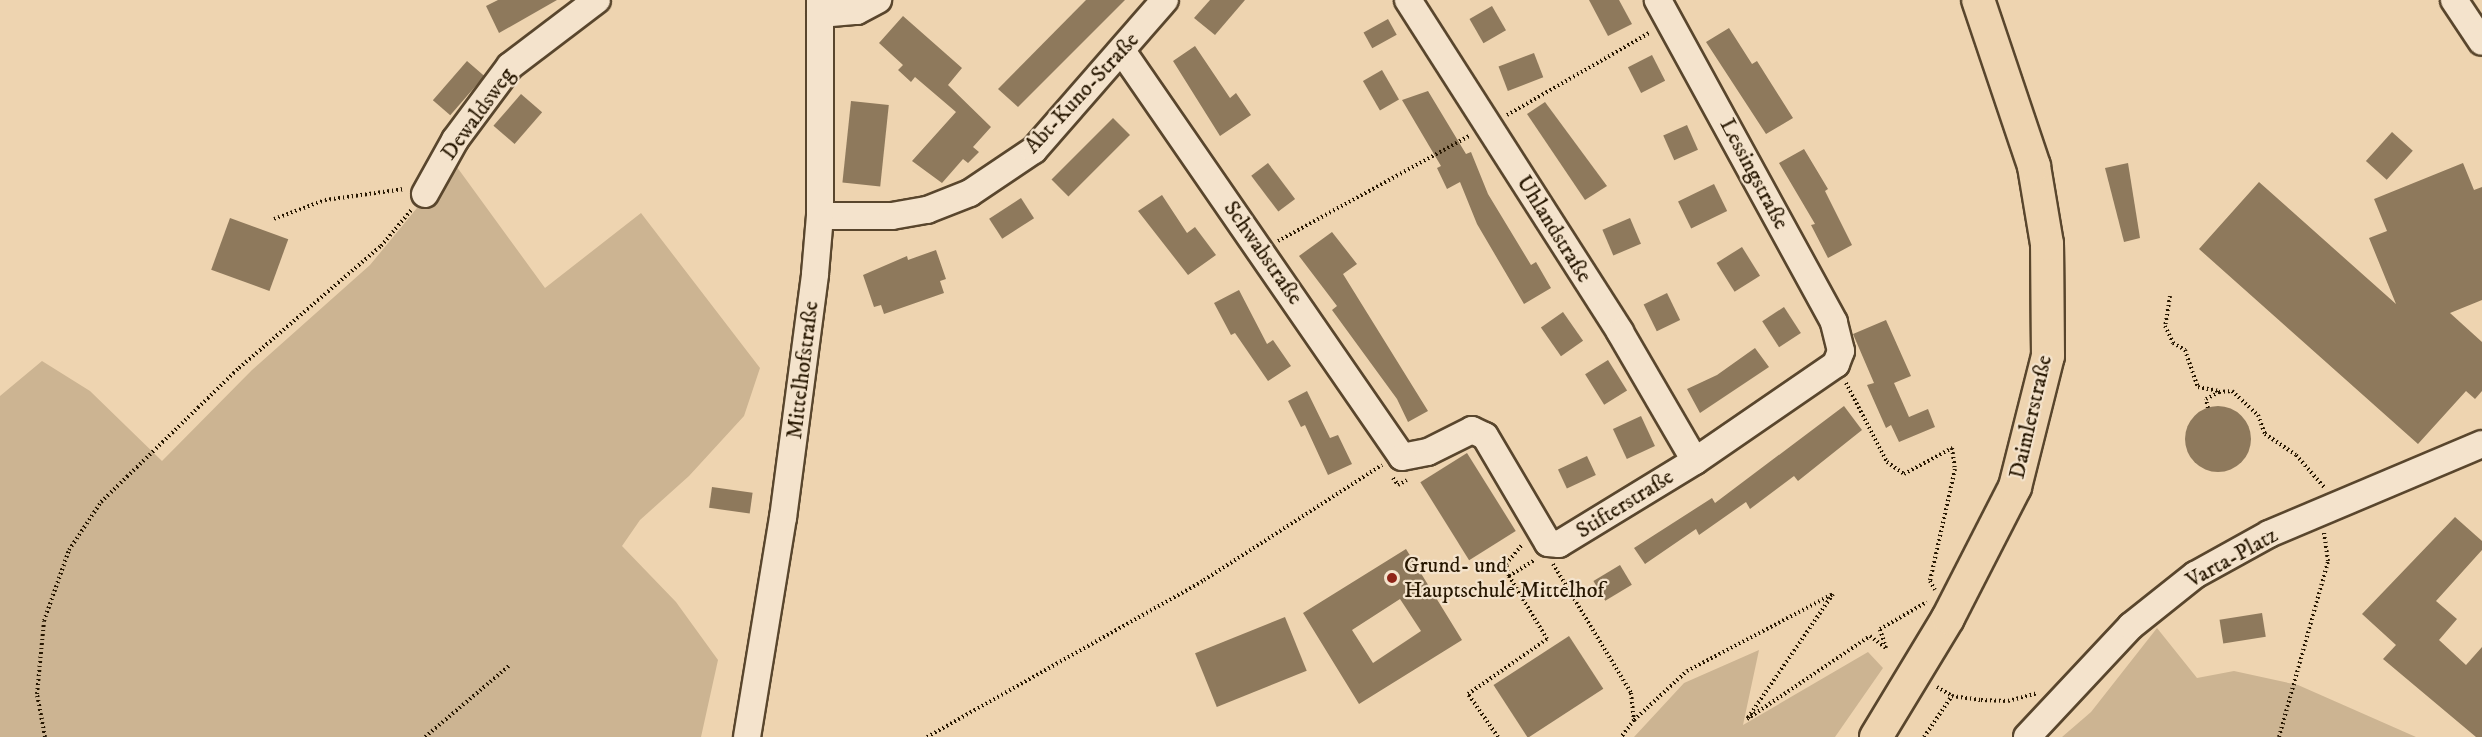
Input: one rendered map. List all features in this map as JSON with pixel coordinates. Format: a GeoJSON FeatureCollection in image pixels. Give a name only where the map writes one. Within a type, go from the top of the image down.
{"type":"FeatureCollection","features":[{"type":"Feature","properties":{"kind":"main road","name":"Daimlerstraße"},"geometry":{"type":"LineString","coordinates":[[1879,736],[1948,618],[2015,487],[2048,356],[2047,244],[2034,166],[1978,0]]}},
{"type":"Feature","properties":{"kind":"street","name":"Dewaldsweg"},"geometry":{"type":"LineString","coordinates":[[428,188],[455,140],[510,66],[597,0]]}},
{"type":"Feature","properties":{"kind":"street"},"geometry":{"type":"LineString","coordinates":[[820,7],[856,11],[878,0]]}},
{"type":"Feature","properties":{"kind":"street","name":"Abt-Kuno-Straße"},"geometry":{"type":"LineString","coordinates":[[820,216],[892,216],[927,210],[970,193],[1034,150],[1165,0]]}},
{"type":"Feature","properties":{"kind":"street","name":"Uhlandstraße"},"geometry":{"type":"LineString","coordinates":[[1408,0],[1620,332],[1695,461]]}},
{"type":"Feature","properties":{"kind":"street","name":"Lessingstraße"},"geometry":{"type":"LineString","coordinates":[[1658,0],[1834,322],[1838,358]]}},
{"type":"Feature","properties":{"kind":"street"},"geometry":{"type":"LineString","coordinates":[[2454,0],[2482,42]]}},
{"type":"Feature","properties":{"kind":"street","name":"Mittelhofstraße"},"geometry":{"type":"LineString","coordinates":[[747,737],[803,374],[820,216],[820,7]]}},
{"type":"Feature","properties":{"kind":"street","name":"Schwabstraße"},"geometry":{"type":"LineString","coordinates":[[1122,51],[1400,465]]}},
{"type":"Feature","properties":{"kind":"street","name":"Stifterstraße"},"geometry":{"type":"LineString","coordinates":[[1400,465],[1472,430],[1485,436],[1539,546],[1559,544],[1695,461],[1838,358]]}},
{"type":"Feature","properties":{"kind":"street","name":"Varta-Platz"},"geometry":{"type":"LineString","coordinates":[[2027,737],[2073,691],[2131,626],[2194,575],[2269,534],[2482,444]]}},
{"type":"Feature","properties":{"kind":"path"},"geometry":{"type":"LineString","coordinates":[[274,219],[325,200],[428,188]]}},
{"type":"Feature","properties":{"kind":"path"},"geometry":{"type":"LineString","coordinates":[[45,737],[37,694],[44,621],[69,550],[101,502],[238,368],[381,246],[428,188]]}},
{"type":"Feature","properties":{"kind":"path"},"geometry":{"type":"LineString","coordinates":[[2170,296],[2165,326],[2173,343],[2185,350],[2198,387],[2219,392],[2232,391],[2249,405],[2265,434],[2296,455],[2331,509],[2328,561],[2279,737]]}},
{"type":"Feature","properties":{"kind":"path"},"geometry":{"type":"LineString","coordinates":[[1621,737],[1635,720],[1687,671],[1833,594],[1747,719],[1870,636],[1886,648],[1880,629],[1938,595],[1930,581],[1955,470],[1952,448],[1904,474],[1887,462],[1838,358]]}},
{"type":"Feature","properties":{"kind":"path"},"geometry":{"type":"LineString","coordinates":[[2208,408],[2206,399],[2219,392]]}},
{"type":"Feature","properties":{"kind":"path"},"geometry":{"type":"LineString","coordinates":[[1400,465],[1398,485],[1400,465]]}},
{"type":"Feature","properties":{"kind":"path"},"geometry":{"type":"LineString","coordinates":[[927,737],[1204,580],[1400,465]]}},
{"type":"Feature","properties":{"kind":"path"},"geometry":{"type":"LineString","coordinates":[[1539,546],[1552,563],[1631,693],[1635,720]]}},
{"type":"Feature","properties":{"kind":"path"},"geometry":{"type":"LineString","coordinates":[[1509,576],[1539,546]]}},
{"type":"Feature","properties":{"kind":"path"},"geometry":{"type":"LineString","coordinates":[[1498,737],[1468,694],[1546,639],[1509,576],[1506,564],[1539,546]]}},
{"type":"Feature","properties":{"kind":"path"},"geometry":{"type":"LineString","coordinates":[[425,737],[510,665]]}},
{"type":"Feature","properties":{"kind":"path"},"geometry":{"type":"LineString","coordinates":[[1937,687],[1952,696],[2008,701],[2044,691],[2073,691]]}},
{"type":"Feature","properties":{"kind":"path"},"geometry":{"type":"LineString","coordinates":[[1924,737],[1952,696]]}},
{"type":"Feature","properties":{"kind":"shaded area"},"geometry":{"type":"Polygon","coordinates":[[[454,163],[545,288],[641,213],[760,368],[744,416],[689,476],[640,520],[622,546],[676,602],[718,660],[701,737],[0,737],[0,396],[42,361],[90,391],[162,461],[252,370],[370,265],[454,163]]]}},
{"type":"Feature","properties":{"kind":"shaded area"},"geometry":{"type":"Polygon","coordinates":[[[2157,628],[2197,678],[2234,671],[2298,685],[2416,737],[2062,737],[2091,712],[2157,628]]]}},
{"type":"Feature","properties":{"kind":"shaded area"},"geometry":{"type":"Polygon","coordinates":[[[1759,650],[1743,725],[1868,652],[1883,668],[1835,737],[1634,737],[1684,683],[1759,650]]]}},
{"type":"Feature","properties":{"kind":"building"},"geometry":{"type":"Polygon","coordinates":[[[498,0],[557,0],[499,33],[486,6],[498,0]]]}},
{"type":"Feature","properties":{"kind":"building"},"geometry":{"type":"Polygon","coordinates":[[[1086,0],[1125,0],[1018,107],[998,89],[1086,0]]]}},
{"type":"Feature","properties":{"kind":"building"},"geometry":{"type":"Polygon","coordinates":[[[1210,0],[1245,0],[1215,35],[1194,18],[1210,0]]]}},
{"type":"Feature","properties":{"kind":"building"},"geometry":{"type":"Polygon","coordinates":[[[1589,0],[1619,0],[1632,24],[1608,36],[1589,0]]]}},
{"type":"Feature","properties":{"kind":"building"},"geometry":{"type":"Polygon","coordinates":[[[1492,6],[1506,30],[1483,43],[1469,19],[1492,6]]]}},
{"type":"Feature","properties":{"kind":"building"},"geometry":{"type":"Polygon","coordinates":[[[903,16],[962,68],[948,85],[991,127],[973,147],[979,152],[968,163],[963,159],[942,183],[912,161],[956,112],[915,77],[911,82],[898,70],[903,65],[879,43],[903,16]]]}},
{"type":"Feature","properties":{"kind":"building"},"geometry":{"type":"Polygon","coordinates":[[[1388,19],[1397,35],[1372,48],[1364,33],[1388,19]]]}},
{"type":"Feature","properties":{"kind":"building"},"geometry":{"type":"Polygon","coordinates":[[[1729,28],[1752,64],[1757,61],[1793,118],[1766,134],[1706,42],[1729,28]]]}},
{"type":"Feature","properties":{"kind":"building"},"geometry":{"type":"Polygon","coordinates":[[[1195,46],[1230,98],[1236,93],[1251,115],[1220,136],[1173,61],[1195,46]]]}},
{"type":"Feature","properties":{"kind":"building"},"geometry":{"type":"Polygon","coordinates":[[[1534,53],[1543,77],[1508,91],[1499,67],[1534,53]]]}},
{"type":"Feature","properties":{"kind":"building"},"geometry":{"type":"Polygon","coordinates":[[[1652,55],[1665,81],[1641,93],[1628,67],[1652,55]]]}},
{"type":"Feature","properties":{"kind":"building"},"geometry":{"type":"Polygon","coordinates":[[[467,61],[484,76],[450,115],[433,100],[467,61]]]}},
{"type":"Feature","properties":{"kind":"building"},"geometry":{"type":"Polygon","coordinates":[[[1382,70],[1399,99],[1380,110],[1363,81],[1382,70]]]}},
{"type":"Feature","properties":{"kind":"building"},"geometry":{"type":"Polygon","coordinates":[[[1428,91],[1466,154],[1471,152],[1488,194],[1531,265],[1536,262],[1551,288],[1524,304],[1477,224],[1460,182],[1447,189],[1437,168],[1441,166],[1402,100],[1428,91]]]}},
{"type":"Feature","properties":{"kind":"building"},"geometry":{"type":"Polygon","coordinates":[[[521,94],[542,112],[515,144],[493,126],[521,94]]]}},
{"type":"Feature","properties":{"kind":"building"},"geometry":{"type":"Polygon","coordinates":[[[851,101],[889,105],[880,187],[842,183],[851,101]]]}},
{"type":"Feature","properties":{"kind":"building"},"geometry":{"type":"Polygon","coordinates":[[[1545,102],[1607,186],[1585,200],[1527,114],[1545,102]]]}},
{"type":"Feature","properties":{"kind":"building"},"geometry":{"type":"Polygon","coordinates":[[[1113,118],[1130,135],[1068,196],[1051,180],[1113,118]]]}},
{"type":"Feature","properties":{"kind":"building"},"geometry":{"type":"Polygon","coordinates":[[[1687,125],[1698,150],[1674,160],[1663,136],[1687,125]]]}},
{"type":"Feature","properties":{"kind":"building"},"geometry":{"type":"Polygon","coordinates":[[[2392,132],[2413,151],[2387,180],[2366,161],[2392,132]]]}},
{"type":"Feature","properties":{"kind":"building"},"geometry":{"type":"Polygon","coordinates":[[[1804,149],[1828,189],[1825,191],[1852,245],[1828,258],[1811,225],[1815,224],[1779,163],[1804,149]]]}},
{"type":"Feature","properties":{"kind":"building"},"geometry":{"type":"Polygon","coordinates":[[[1268,163],[1295,199],[1278,212],[1251,176],[1268,163]]]}},
{"type":"Feature","properties":{"kind":"building"},"geometry":{"type":"Polygon","coordinates":[[[2128,163],[2140,238],[2124,242],[2105,168],[2128,163]]]}},
{"type":"Feature","properties":{"kind":"building"},"geometry":{"type":"Polygon","coordinates":[[[2463,163],[2474,190],[2482,187],[2482,300],[2450,313],[2482,342],[2482,391],[2475,399],[2466,391],[2418,444],[2199,249],[2259,182],[2396,304],[2369,238],[2387,231],[2374,199],[2463,163]]]}},
{"type":"Feature","properties":{"kind":"building"},"geometry":{"type":"Polygon","coordinates":[[[1714,184],[1727,211],[1691,228],[1678,202],[1714,184]]]}},
{"type":"Feature","properties":{"kind":"building"},"geometry":{"type":"Polygon","coordinates":[[[1162,195],[1187,233],[1195,227],[1216,255],[1188,275],[1138,211],[1162,195]]]}},
{"type":"Feature","properties":{"kind":"building"},"geometry":{"type":"Polygon","coordinates":[[[1021,198],[1034,218],[1002,239],[989,219],[1021,198]]]}},
{"type":"Feature","properties":{"kind":"building"},"geometry":{"type":"Polygon","coordinates":[[[230,218],[288,239],[269,291],[211,270],[230,218]]]}},
{"type":"Feature","properties":{"kind":"building"},"geometry":{"type":"Polygon","coordinates":[[[1630,218],[1641,244],[1613,255],[1602,230],[1630,218]]]}},
{"type":"Feature","properties":{"kind":"building"},"geometry":{"type":"Polygon","coordinates":[[[1332,232],[1357,264],[1343,274],[1428,411],[1408,422],[1397,399],[1332,310],[1337,306],[1299,256],[1332,232]]]}},
{"type":"Feature","properties":{"kind":"building"},"geometry":{"type":"Polygon","coordinates":[[[1742,247],[1760,276],[1735,292],[1717,263],[1742,247]]]}},
{"type":"Feature","properties":{"kind":"building"},"geometry":{"type":"Polygon","coordinates":[[[936,250],[946,279],[940,281],[944,293],[884,314],[881,305],[874,307],[863,275],[907,256],[908,260],[936,250]]]}},
{"type":"Feature","properties":{"kind":"building"},"geometry":{"type":"Polygon","coordinates":[[[1239,290],[1267,344],[1273,340],[1291,366],[1268,381],[1235,333],[1231,335],[1214,303],[1239,290]]]}},
{"type":"Feature","properties":{"kind":"building"},"geometry":{"type":"Polygon","coordinates":[[[1667,293],[1680,320],[1657,331],[1644,304],[1667,293]]]}},
{"type":"Feature","properties":{"kind":"building"},"geometry":{"type":"Polygon","coordinates":[[[1784,307],[1801,333],[1779,347],[1762,321],[1784,307]]]}},
{"type":"Feature","properties":{"kind":"building"},"geometry":{"type":"Polygon","coordinates":[[[1563,312],[1583,341],[1561,356],[1541,327],[1563,312]]]}},
{"type":"Feature","properties":{"kind":"building"},"geometry":{"type":"Polygon","coordinates":[[[1886,320],[1911,376],[1894,383],[1909,417],[1928,409],[1935,427],[1899,442],[1891,425],[1886,428],[1867,385],[1874,383],[1853,334],[1886,320]]]}},
{"type":"Feature","properties":{"kind":"building"},"geometry":{"type":"Polygon","coordinates":[[[1755,348],[1769,367],[1700,413],[1687,389],[1717,375],[1755,348]]]}},
{"type":"Feature","properties":{"kind":"building"},"geometry":{"type":"Polygon","coordinates":[[[1608,360],[1627,391],[1604,405],[1585,374],[1608,360]]]}},
{"type":"Feature","properties":{"kind":"building"},"geometry":{"type":"Polygon","coordinates":[[[1307,391],[1330,438],[1338,435],[1352,464],[1328,475],[1305,425],[1301,427],[1288,401],[1307,391]]]}},
{"type":"Feature","properties":{"kind":"building"},"geometry":{"type":"Polygon","coordinates":[[[1844,406],[1862,430],[1798,481],[1794,476],[1750,509],[1746,502],[1699,535],[1696,529],[1645,564],[1634,548],[1712,498],[1715,503],[1844,406]]]}},
{"type":"Feature","properties":{"kind":"building"},"geometry":{"type":"Polygon","coordinates":[[[2212,406],[2224,406],[2236,411],[2246,421],[2251,439],[2249,452],[2236,467],[2224,472],[2212,472],[2200,467],[2190,457],[2185,445],[2185,433],[2190,421],[2200,411],[2212,406]]]}},
{"type":"Feature","properties":{"kind":"building"},"geometry":{"type":"Polygon","coordinates":[[[1641,416],[1655,446],[1627,459],[1613,429],[1641,416]]]}},
{"type":"Feature","properties":{"kind":"building"},"geometry":{"type":"Polygon","coordinates":[[[1467,453],[1516,531],[1469,560],[1420,482],[1467,453]]]}},
{"type":"Feature","properties":{"kind":"building"},"geometry":{"type":"Polygon","coordinates":[[[1587,456],[1596,475],[1567,489],[1558,470],[1587,456]]]}},
{"type":"Feature","properties":{"kind":"building"},"geometry":{"type":"Polygon","coordinates":[[[712,487],[753,493],[750,514],[709,508],[712,487]]]}},
{"type":"Feature","properties":{"kind":"building"},"geometry":{"type":"Polygon","coordinates":[[[2455,517],[2482,541],[2482,550],[2436,601],[2457,619],[2439,640],[2466,665],[2482,647],[2482,737],[2476,737],[2383,659],[2396,645],[2362,614],[2455,517]]]}},
{"type":"Feature","properties":{"kind":"building"},"geometry":{"type":"Polygon","coordinates":[[[1406,549],[1462,640],[1359,704],[1303,613],[1406,549]],[[1400,599],[1352,630],[1373,663],[1421,631],[1400,599]]]}},
{"type":"Feature","properties":{"kind":"building"},"geometry":{"type":"Polygon","coordinates":[[[1620,565],[1632,585],[1605,601],[1593,581],[1620,565]]]}},
{"type":"Feature","properties":{"kind":"building"},"geometry":{"type":"Polygon","coordinates":[[[2262,613],[2266,637],[2223,643],[2220,620],[2262,613]]]}},
{"type":"Feature","properties":{"kind":"building"},"geometry":{"type":"Polygon","coordinates":[[[1285,617],[1307,671],[1217,707],[1195,653],[1285,617]]]}},
{"type":"Feature","properties":{"kind":"building"},"geometry":{"type":"Polygon","coordinates":[[[1569,636],[1603,689],[1527,737],[1494,685],[1569,636]]]}},
{"type":"Feature","properties":{"kind":"place","name":"Grund- und Hauptschule Mittelhof"},"geometry":{"type":"Point","coordinates":[1392,578]}}]}
